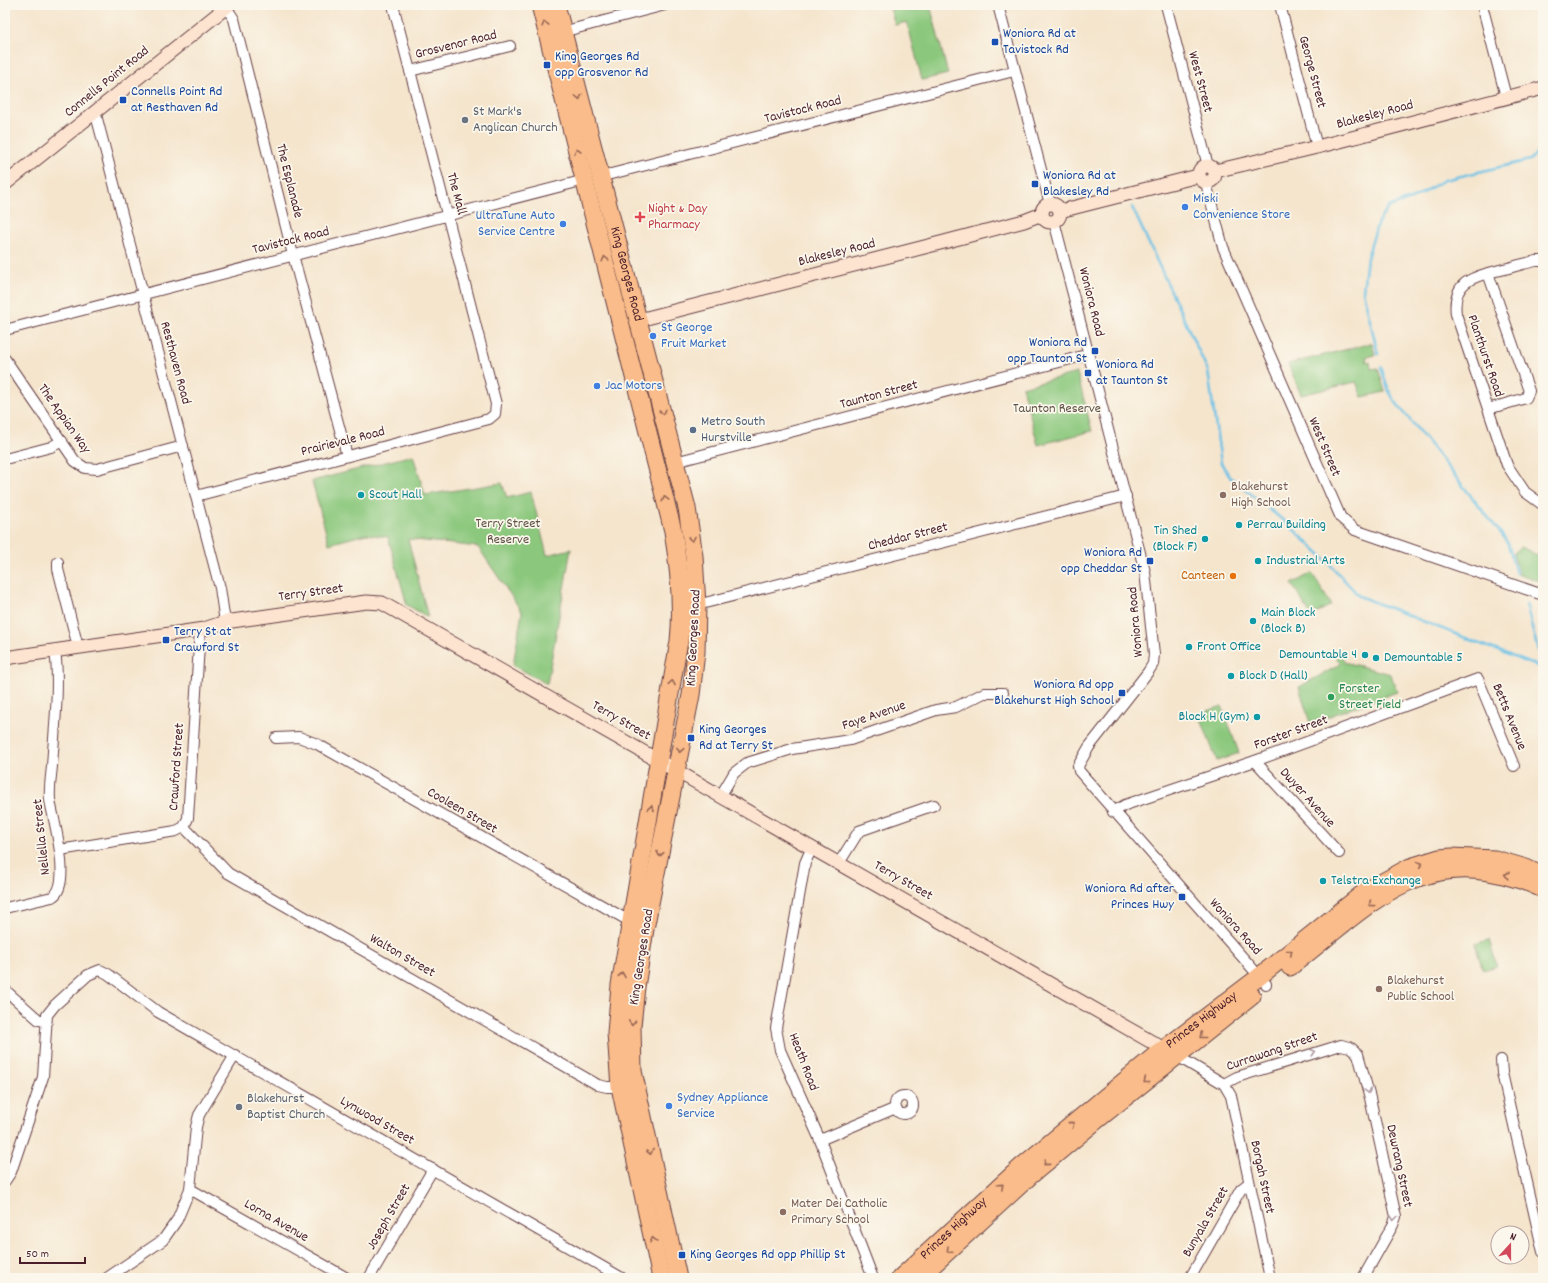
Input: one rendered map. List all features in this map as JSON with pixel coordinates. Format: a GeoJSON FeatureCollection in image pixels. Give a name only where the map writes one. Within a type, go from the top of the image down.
{"type":"FeatureCollection","features":[{"type":"Feature","properties":{"kind":"highway","name":"King Georges Road"},"geometry":{"type":"LineString","coordinates":[[540,5],[592,177],[639,320],[675,462],[692,539],[697,605],[696,652],[690,694],[645,929],[636,987],[632,1026],[633,1071],[678,1278]]}},
{"type":"Feature","properties":{"kind":"highway","name":"King Georges Road"},"geometry":{"type":"LineString","coordinates":[[556,5],[592,177],[620,325],[634,373],[673,531],[681,598],[679,641],[617,1005],[616,1048],[620,1087],[661,1278]]}},
{"type":"Feature","properties":{"kind":"highway"},"geometry":{"type":"LineString","coordinates":[[615,297],[632,318],[639,320],[634,326],[632,334],[638,359],[634,373]]}},
{"type":"Feature","properties":{"kind":"highway","name":"Princes Highway"},"geometry":{"type":"LineString","coordinates":[[900,1278],[1021,1167],[1263,980],[1366,891],[1396,873],[1424,862],[1452,857],[1484,858],[1512,863],[1543,876]]}},
{"type":"Feature","properties":{"kind":"highway","name":"Princes Highway"},"geometry":{"type":"LineString","coordinates":[[1263,980],[1386,893],[1422,876],[1453,870],[1489,871],[1509,875],[1543,889]]}},
{"type":"Feature","properties":{"kind":"highway","name":"Princes Highway"},"geometry":{"type":"LineString","coordinates":[[919,1278],[1030,1176],[1170,1053]]}},
{"type":"Feature","properties":{"kind":"street","name":"The Mall"},"geometry":{"type":"LineString","coordinates":[[393,5],[496,404],[495,414]]}},
{"type":"Feature","properties":{"kind":"street"},"geometry":{"type":"LineString","coordinates":[[562,32],[665,5]]}},
{"type":"Feature","properties":{"kind":"street","name":"Woniora Road"},"geometry":{"type":"LineString","coordinates":[[998,5],[1090,354],[1145,572],[1154,659],[1148,672],[1089,747],[1078,766],[1081,775],[1263,980]]}},
{"type":"Feature","properties":{"kind":"street","name":"West Street"},"geometry":{"type":"LineString","coordinates":[[1166,5],[1211,168]]}},
{"type":"Feature","properties":{"kind":"street","name":"George Street"},"geometry":{"type":"LineString","coordinates":[[1280,5],[1317,147]]}},
{"type":"Feature","properties":{"kind":"street"},"geometry":{"type":"LineString","coordinates":[[1482,5],[1506,96]]}},
{"type":"Feature","properties":{"kind":"street","name":"Connells Point Road"},"geometry":{"type":"LineString","coordinates":[[5,184],[228,6]]}},
{"type":"Feature","properties":{"kind":"street","name":"The Esplanade"},"geometry":{"type":"LineString","coordinates":[[228,6],[234,19],[293,255],[347,456]]}},
{"type":"Feature","properties":{"kind":"street","name":"Grosvenor Road"},"geometry":{"type":"LineString","coordinates":[[410,71],[510,46]]}},
{"type":"Feature","properties":{"kind":"street","name":"Tavistock Road"},"geometry":{"type":"LineString","coordinates":[[5,330],[592,177],[619,172],[1014,70]]}},
{"type":"Feature","properties":{"kind":"street","name":"Blakesley Road"},"geometry":{"type":"LineString","coordinates":[[1211,168],[1317,147],[1506,96],[1543,88]]}},
{"type":"Feature","properties":{"kind":"street","name":"Resthaven Road"},"geometry":{"type":"LineString","coordinates":[[95,111],[222,598],[225,622]]}},
{"type":"Feature","properties":{"kind":"street"},"geometry":{"type":"LineString","coordinates":[[1202,179],[1214,179],[1211,168]]}},
{"type":"Feature","properties":{"kind":"street","name":"West Street"},"geometry":{"type":"LineString","coordinates":[[1202,179],[1223,247],[1341,518],[1355,530],[1543,595]]}},
{"type":"Feature","properties":{"kind":"street","name":"Blakesley Road"},"geometry":{"type":"LineString","coordinates":[[639,320],[1052,213],[1202,179]]}},
{"type":"Feature","properties":{"kind":"street","name":"Planthurst Road"},"geometry":{"type":"LineString","coordinates":[[1543,261],[1536,261],[1475,276],[1464,284],[1457,293],[1455,307],[1456,314],[1507,465],[1525,492],[1543,505]]}},
{"type":"Feature","properties":{"kind":"street"},"geometry":{"type":"LineString","coordinates":[[1488,273],[1529,391],[1526,398],[1488,409]]}},
{"type":"Feature","properties":{"kind":"street","name":"Taunton Street"},"geometry":{"type":"LineString","coordinates":[[675,462],[1090,354]]}},
{"type":"Feature","properties":{"kind":"street","name":"The Appian Way"},"geometry":{"type":"LineString","coordinates":[[5,359],[79,465],[90,469],[183,446]]}},
{"type":"Feature","properties":{"kind":"street","name":"Prairievale Road"},"geometry":{"type":"LineString","coordinates":[[196,496],[489,419],[495,414]]}},
{"type":"Feature","properties":{"kind":"street"},"geometry":{"type":"LineString","coordinates":[[5,459],[51,448],[62,441]]}},
{"type":"Feature","properties":{"kind":"street","name":"Cheddar Street"},"geometry":{"type":"LineString","coordinates":[[697,605],[1126,496]]}},
{"type":"Feature","properties":{"kind":"street"},"geometry":{"type":"LineString","coordinates":[[58,562],[58,569],[78,646]]}},
{"type":"Feature","properties":{"kind":"street","name":"Terry Street"},"geometry":{"type":"LineString","coordinates":[[5,658],[78,646],[200,630],[225,622],[366,602],[382,603],[721,795],[1170,1053]]}},
{"type":"Feature","properties":{"kind":"street","name":"Crawford Street"},"geometry":{"type":"LineString","coordinates":[[60,850],[176,831],[184,827],[188,818],[200,630]]}},
{"type":"Feature","properties":{"kind":"street","name":"Nellella Street"},"geometry":{"type":"LineString","coordinates":[[5,908],[55,896],[60,886],[62,869],[60,850],[50,798],[56,675],[55,650]]}},
{"type":"Feature","properties":{"kind":"street","name":"Forster Street"},"geometry":{"type":"LineString","coordinates":[[1113,812],[1125,805],[1255,761],[1478,679]]}},
{"type":"Feature","properties":{"kind":"street","name":"Betts Avenue"},"geometry":{"type":"LineString","coordinates":[[1478,679],[1514,766]]}},
{"type":"Feature","properties":{"kind":"street","name":"Faye Avenue"},"geometry":{"type":"LineString","coordinates":[[721,795],[734,773],[747,763],[792,749],[850,740],[936,710],[956,707],[984,693],[1003,693]]}},
{"type":"Feature","properties":{"kind":"street","name":"Cooleen Street"},"geometry":{"type":"LineString","coordinates":[[276,738],[299,737],[313,742],[631,922]]}},
{"type":"Feature","properties":{"kind":"street","name":"Dwyer Avenue"},"geometry":{"type":"LineString","coordinates":[[1255,761],[1339,853]]}},
{"type":"Feature","properties":{"kind":"street"},"geometry":{"type":"LineString","coordinates":[[839,863],[859,831],[934,805]]}},
{"type":"Feature","properties":{"kind":"street","name":"Walton Street"},"geometry":{"type":"LineString","coordinates":[[184,827],[228,873],[598,1085],[607,1088],[620,1087]]}},
{"type":"Feature","properties":{"kind":"street","name":"Heath Road"},"geometry":{"type":"LineString","coordinates":[[812,848],[805,863],[776,1028],[776,1036],[780,1050],[820,1140],[873,1278]]}},
{"type":"Feature","properties":{"kind":"street","name":"Lynwood Street"},"geometry":{"type":"LineString","coordinates":[[46,1021],[47,1015],[55,1005],[88,974],[100,970],[108,974],[151,1007],[622,1278]]}},
{"type":"Feature","properties":{"kind":"street"},"geometry":{"type":"LineString","coordinates":[[5,990],[39,1020],[46,1021],[43,1077],[11,1172],[5,1181]]}},
{"type":"Feature","properties":{"kind":"street","name":"Currawang Street"},"geometry":{"type":"LineString","coordinates":[[1170,1053],[1224,1084],[1237,1077],[1341,1045],[1350,1048],[1358,1054]]}},
{"type":"Feature","properties":{"kind":"street","name":"Dewrang Street"},"geometry":{"type":"LineString","coordinates":[[1358,1054],[1372,1105],[1396,1218],[1363,1278]]}},
{"type":"Feature","properties":{"kind":"street"},"geometry":{"type":"LineString","coordinates":[[107,1278],[164,1240],[177,1220],[190,1189],[196,1127],[199,1115],[235,1055]]}},
{"type":"Feature","properties":{"kind":"street"},"geometry":{"type":"LineString","coordinates":[[1501,1060],[1502,1073],[1539,1214],[1543,1252]]}},
{"type":"Feature","properties":{"kind":"street","name":"Borgah Street"},"geometry":{"type":"LineString","coordinates":[[1224,1084],[1231,1096],[1270,1278]]}},
{"type":"Feature","properties":{"kind":"street"},"geometry":{"type":"LineString","coordinates":[[820,1140],[896,1108]]}},
{"type":"Feature","properties":{"kind":"street","name":"Joseph Street"},"geometry":{"type":"LineString","coordinates":[[369,1278],[433,1169]]}},
{"type":"Feature","properties":{"kind":"street","name":"Bunyala Street"},"geometry":{"type":"LineString","coordinates":[[1190,1278],[1241,1189],[1249,1183]]}},
{"type":"Feature","properties":{"kind":"street","name":"Lorna Avenue"},"geometry":{"type":"LineString","coordinates":[[190,1189],[347,1278]]}},
{"type":"Feature","properties":{"kind":"green space"},"geometry":{"type":"Polygon","coordinates":[[[889,5],[930,5],[948,74],[922,80],[907,22],[895,25],[889,5]]]}},
{"type":"Feature","properties":{"kind":"green space"},"geometry":{"type":"Polygon","coordinates":[[[1372,343],[1375,355],[1366,357],[1367,362],[1370,362],[1371,369],[1378,368],[1385,392],[1362,397],[1356,382],[1301,395],[1288,364],[1372,343]]]}},
{"type":"Feature","properties":{"kind":"green space","name":"Taunton Reserve"},"geometry":{"type":"Polygon","coordinates":[[[1077,373],[1092,431],[1038,445],[1022,387],[1077,373]]]}},
{"type":"Feature","properties":{"kind":"green space","name":"Terry Street Reserve"},"geometry":{"type":"Polygon","coordinates":[[[413,455],[425,495],[502,483],[507,498],[531,492],[547,555],[571,549],[547,684],[513,665],[522,612],[478,547],[408,539],[428,617],[407,605],[388,537],[366,534],[329,544],[312,481],[413,455]]]}},
{"type":"Feature","properties":{"kind":"green space"},"geometry":{"type":"Polygon","coordinates":[[[1521,547],[1543,558],[1543,582],[1519,574],[1513,554],[1521,547]]]}},
{"type":"Feature","properties":{"kind":"green space"},"geometry":{"type":"Polygon","coordinates":[[[1312,573],[1331,605],[1311,616],[1292,584],[1312,573]]]}},
{"type":"Feature","properties":{"kind":"green space"},"geometry":{"type":"Polygon","coordinates":[[[1338,651],[1344,662],[1391,674],[1397,692],[1310,723],[1299,687],[1341,664],[1334,654],[1338,651]]]}},
{"type":"Feature","properties":{"kind":"green space"},"geometry":{"type":"Polygon","coordinates":[[[1222,706],[1239,753],[1217,761],[1199,714],[1222,706]]]}},
{"type":"Feature","properties":{"kind":"green space"},"geometry":{"type":"Polygon","coordinates":[[[1489,940],[1497,966],[1483,970],[1475,944],[1489,940]]]}},
{"type":"Feature","properties":{"kind":"waterway"},"geometry":{"type":"LineString","coordinates":[[1378,354],[1363,291],[1367,258],[1378,222],[1389,207],[1416,197],[1444,180],[1530,160],[1543,146]]}},
{"type":"Feature","properties":{"kind":"waterway"},"geometry":{"type":"LineString","coordinates":[[1132,207],[1208,371],[1221,463],[1230,477],[1290,526],[1324,558],[1359,596],[1542,668]]}},
{"type":"Feature","properties":{"kind":"waterway"},"geometry":{"type":"LineString","coordinates":[[1381,367],[1388,389],[1394,400],[1503,536],[1508,544],[1516,573]]}},
{"type":"Feature","properties":{"kind":"waterway"},"geometry":{"type":"LineString","coordinates":[[1526,604],[1543,670]]}},
{"type":"Feature","properties":{"kind":"place","name":"Woniora Rd at Tavistock Rd"},"geometry":{"type":"Point","coordinates":[995,42]}},
{"type":"Feature","properties":{"kind":"place","name":"King Georges Rd opp Grosvenor Rd"},"geometry":{"type":"Point","coordinates":[547,65]}},
{"type":"Feature","properties":{"kind":"place","name":"Connells Point Rd at Resthaven Rd"},"geometry":{"type":"Point","coordinates":[123,100]}},
{"type":"Feature","properties":{"kind":"place","name":"St Mark's Anglican Church"},"geometry":{"type":"Point","coordinates":[465,120]}},
{"type":"Feature","properties":{"kind":"place","name":"Woniora Rd at Blakesley Rd"},"geometry":{"type":"Point","coordinates":[1035,184]}},
{"type":"Feature","properties":{"kind":"place","name":"Miski Convenience Store"},"geometry":{"type":"Point","coordinates":[1185,207]}},
{"type":"Feature","properties":{"kind":"place","name":"Night & Day Pharmacy"},"geometry":{"type":"Point","coordinates":[640,217]}},
{"type":"Feature","properties":{"kind":"place","name":"UltraTune Auto Service Centre"},"geometry":{"type":"Point","coordinates":[563,224]}},
{"type":"Feature","properties":{"kind":"place","name":"St George Fruit Market"},"geometry":{"type":"Point","coordinates":[653,336]}},
{"type":"Feature","properties":{"kind":"place","name":"Woniora Rd opp Taunton St"},"geometry":{"type":"Point","coordinates":[1095,351]}},
{"type":"Feature","properties":{"kind":"place","name":"Woniora Rd at Taunton St"},"geometry":{"type":"Point","coordinates":[1088,373]}},
{"type":"Feature","properties":{"kind":"place","name":"Jac Motors"},"geometry":{"type":"Point","coordinates":[597,386]}},
{"type":"Feature","properties":{"kind":"place","name":"Metro South Hurstville"},"geometry":{"type":"Point","coordinates":[693,430]}},
{"type":"Feature","properties":{"kind":"place","name":"Scout Hall"},"geometry":{"type":"Point","coordinates":[361,495]}},
{"type":"Feature","properties":{"kind":"place","name":"Blakehurst High School"},"geometry":{"type":"Point","coordinates":[1223,495]}},
{"type":"Feature","properties":{"kind":"place","name":"Perrau Building"},"geometry":{"type":"Point","coordinates":[1239,525]}},
{"type":"Feature","properties":{"kind":"place","name":"Tin Shed (Block F)"},"geometry":{"type":"Point","coordinates":[1205,539]}},
{"type":"Feature","properties":{"kind":"place","name":"Woniora Rd opp Cheddar St"},"geometry":{"type":"Point","coordinates":[1150,561]}},
{"type":"Feature","properties":{"kind":"place","name":"Industrial Arts"},"geometry":{"type":"Point","coordinates":[1258,561]}},
{"type":"Feature","properties":{"kind":"place","name":"Canteen"},"geometry":{"type":"Point","coordinates":[1233,576]}},
{"type":"Feature","properties":{"kind":"place","name":"Main Block (Block B)"},"geometry":{"type":"Point","coordinates":[1253,621]}},
{"type":"Feature","properties":{"kind":"place","name":"Terry St at Crawford St"},"geometry":{"type":"Point","coordinates":[166,640]}},
{"type":"Feature","properties":{"kind":"place","name":"Front Office"},"geometry":{"type":"Point","coordinates":[1189,647]}},
{"type":"Feature","properties":{"kind":"place","name":"Demountable 4"},"geometry":{"type":"Point","coordinates":[1365,655]}},
{"type":"Feature","properties":{"kind":"place","name":"Demountable 5"},"geometry":{"type":"Point","coordinates":[1376,658]}},
{"type":"Feature","properties":{"kind":"place","name":"Block D (Hall)"},"geometry":{"type":"Point","coordinates":[1231,676]}},
{"type":"Feature","properties":{"kind":"place","name":"Woniora Rd opp Blakehurst High School"},"geometry":{"type":"Point","coordinates":[1122,693]}},
{"type":"Feature","properties":{"kind":"place","name":"Forster Street Field"},"geometry":{"type":"Point","coordinates":[1331,697]}},
{"type":"Feature","properties":{"kind":"place","name":"Block H (Gym)"},"geometry":{"type":"Point","coordinates":[1257,717]}},
{"type":"Feature","properties":{"kind":"place","name":"King Georges Rd at Terry St"},"geometry":{"type":"Point","coordinates":[691,738]}},
{"type":"Feature","properties":{"kind":"place","name":"Telstra Exchange"},"geometry":{"type":"Point","coordinates":[1323,881]}},
{"type":"Feature","properties":{"kind":"place","name":"Woniora Rd after Princes Hwy"},"geometry":{"type":"Point","coordinates":[1182,897]}},
{"type":"Feature","properties":{"kind":"place","name":"Blakehurst Public School"},"geometry":{"type":"Point","coordinates":[1379,989]}},
{"type":"Feature","properties":{"kind":"place","name":"Sydney Appliance Service"},"geometry":{"type":"Point","coordinates":[669,1106]}},
{"type":"Feature","properties":{"kind":"place","name":"Blakehurst Baptist Church"},"geometry":{"type":"Point","coordinates":[239,1107]}},
{"type":"Feature","properties":{"kind":"place","name":"Mater Dei Catholic Primary School"},"geometry":{"type":"Point","coordinates":[783,1212]}},
{"type":"Feature","properties":{"kind":"place","name":"King Georges Rd opp Phillip St"},"geometry":{"type":"Point","coordinates":[682,1255]}}]}
